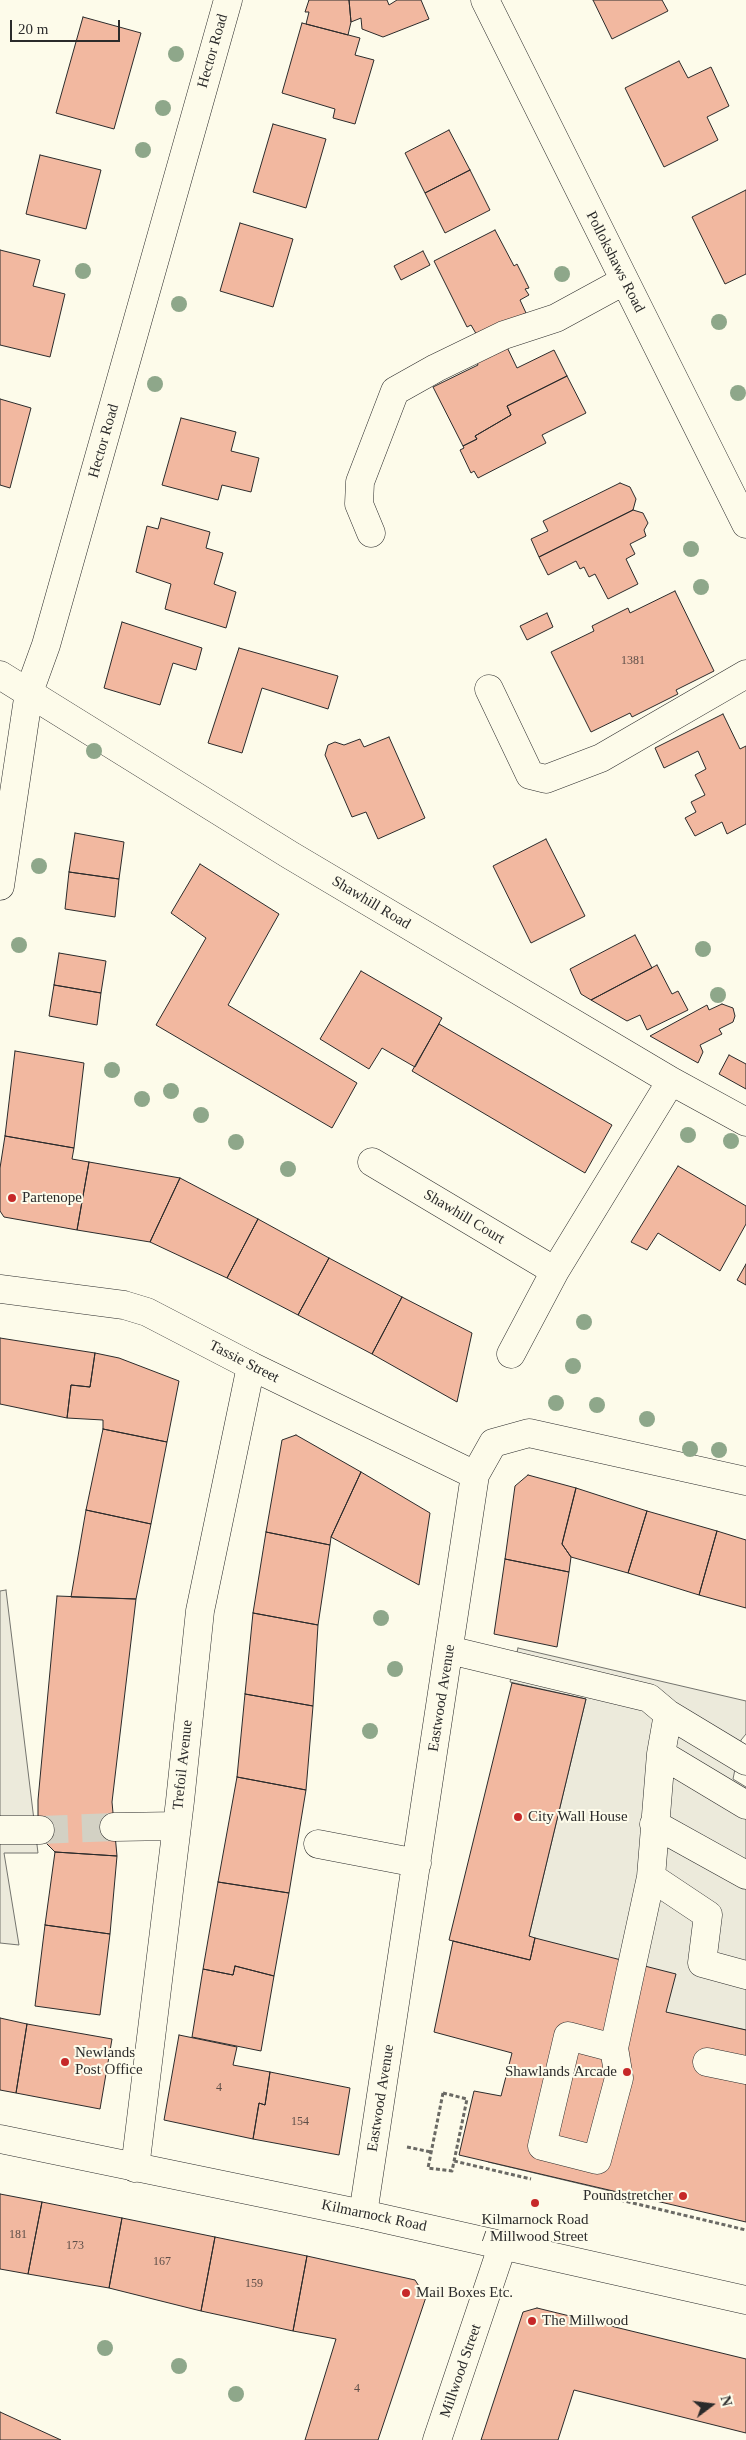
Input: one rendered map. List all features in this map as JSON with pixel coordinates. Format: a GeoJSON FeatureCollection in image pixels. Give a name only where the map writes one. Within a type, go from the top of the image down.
{"type":"FeatureCollection","features":[{"type":"Feature","properties":{"kind":"street","name":"Hector Road"},"geometry":{"type":"LineString","coordinates":[[0,886],[29,692],[46,645],[228,0]]}},
{"type":"Feature","properties":{"kind":"street","name":"Pollokshaws Road"},"geometry":{"type":"LineString","coordinates":[[485,0],[746,524]]}},
{"type":"Feature","properties":{"kind":"street"},"geometry":{"type":"LineString","coordinates":[[372,534],[359,504],[360,482],[395,391],[436,368],[504,335],[556,318],[624,281]]}},
{"type":"Feature","properties":{"kind":"street"},"geometry":{"type":"LineString","coordinates":[[490,689],[530,775],[546,779],[601,758],[746,674]]}},
{"type":"Feature","properties":{"kind":"street","name":"Shawhill Road"},"geometry":{"type":"LineString","coordinates":[[0,675],[290,855],[671,1081],[746,1122]]}},
{"type":"Feature","properties":{"kind":"street"},"geometry":{"type":"LineString","coordinates":[[511,1354],[555,1271],[671,1081]]}},
{"type":"Feature","properties":{"kind":"street","name":"Shawhill Court"},"geometry":{"type":"LineString","coordinates":[[372,1162],[555,1271]]}},
{"type":"Feature","properties":{"kind":"street","name":"Tassie Street"},"geometry":{"type":"LineString","coordinates":[[0,1289],[124,1305],[147,1312],[251,1366],[475,1475]]}},
{"type":"Feature","properties":{"kind":"street","name":"Trefoil Avenue"},"geometry":{"type":"LineString","coordinates":[[135,2168],[177,1826],[200,1611],[251,1366]]}},
{"type":"Feature","properties":{"kind":"street","name":"Eastwood Avenue"},"geometry":{"type":"LineString","coordinates":[[363,2214],[475,1475],[493,1443],[529,1433],[746,1481]]}},
{"type":"Feature","properties":{"kind":"street"},"geometry":{"type":"LineString","coordinates":[[449,1650],[649,1698],[668,1714],[746,1761]]}},
{"type":"Feature","properties":{"kind":"street"},"geometry":{"type":"LineString","coordinates":[[614,2048],[651,1877],[661,1754],[668,1714]]}},
{"type":"Feature","properties":{"kind":"street"},"geometry":{"type":"LineString","coordinates":[[661,1754],[746,1805]]}},
{"type":"Feature","properties":{"kind":"street"},"geometry":{"type":"LineString","coordinates":[[654,1824],[746,1875]]}},
{"type":"Feature","properties":{"kind":"street"},"geometry":{"type":"LineString","coordinates":[[114,1827],[177,1826]]}},
{"type":"Feature","properties":{"kind":"street"},"geometry":{"type":"LineString","coordinates":[[0,1830],[40,1830]]}},
{"type":"Feature","properties":{"kind":"street"},"geometry":{"type":"LineString","coordinates":[[318,1844],[417,1863]]}},
{"type":"Feature","properties":{"kind":"street"},"geometry":{"type":"LineString","coordinates":[[651,1877],[708,1915],[702,1963],[746,1975]]}},
{"type":"Feature","properties":{"kind":"street"},"geometry":{"type":"LineString","coordinates":[[707,2062],[746,2070]]}},
{"type":"Feature","properties":{"kind":"street","name":"Kilmarnock Road"},"geometry":{"type":"LineString","coordinates":[[0,2139],[503,2244],[746,2300]]}},
{"type":"Feature","properties":{"kind":"street","name":"Millwood Street"},"geometry":{"type":"LineString","coordinates":[[437,2440],[503,2244]]}},
{"type":"Feature","properties":{"kind":"path"},"geometry":{"type":"LineString","coordinates":[[443,2093],[467,2099],[454,2161],[452,2172],[428,2168],[443,2093]]}},
{"type":"Feature","properties":{"kind":"path"},"geometry":{"type":"LineString","coordinates":[[454,2161],[538,2181]]}},
{"type":"Feature","properties":{"kind":"path"},"geometry":{"type":"LineString","coordinates":[[586,2192],[746,2230]]}},
{"type":"Feature","properties":{"kind":"shaded area"},"geometry":{"type":"Polygon","coordinates":[[[6,1590],[38,1853],[4,1853],[19,1945],[0,1943],[0,1591],[6,1590]]]}},
{"type":"Feature","properties":{"kind":"shaded area"},"geometry":{"type":"Polygon","coordinates":[[[518,1648],[746,1701],[746,1734],[741,1740],[733,1779],[746,1787],[746,2030],[666,2013],[623,2194],[488,2162],[594,2016],[529,1936],[586,1699],[510,1682],[518,1648]]]}},
{"type":"Feature","properties":{"kind":"building"},"geometry":{"type":"Polygon","coordinates":[[[309,0],[349,0],[351,22],[348,35],[306,24],[309,12],[305,12],[309,0]]]}},
{"type":"Feature","properties":{"kind":"building"},"geometry":{"type":"Polygon","coordinates":[[[349,0],[387,0],[389,5],[397,0],[421,0],[429,19],[383,37],[362,29],[361,18],[351,22],[349,0]]]}},
{"type":"Feature","properties":{"kind":"building"},"geometry":{"type":"Polygon","coordinates":[[[593,0],[662,0],[668,11],[612,39],[593,0]]]}},
{"type":"Feature","properties":{"kind":"building"},"geometry":{"type":"Polygon","coordinates":[[[83,17],[141,33],[114,129],[56,113],[83,17]]]}},
{"type":"Feature","properties":{"kind":"building"},"geometry":{"type":"Polygon","coordinates":[[[302,23],[360,38],[355,55],[374,60],[355,124],[333,118],[335,109],[282,93],[302,23]]]}},
{"type":"Feature","properties":{"kind":"building"},"geometry":{"type":"Polygon","coordinates":[[[679,61],[688,78],[711,67],[729,106],[707,117],[718,140],[664,167],[625,88],[679,61]]]}},
{"type":"Feature","properties":{"kind":"building"},"geometry":{"type":"Polygon","coordinates":[[[273,124],[326,139],[306,208],[253,192],[273,124]]]}},
{"type":"Feature","properties":{"kind":"building"},"geometry":{"type":"Polygon","coordinates":[[[449,130],[470,170],[425,193],[405,153],[449,130]]]}},
{"type":"Feature","properties":{"kind":"building"},"geometry":{"type":"Polygon","coordinates":[[[40,155],[101,170],[86,229],[26,214],[40,155]]]}},
{"type":"Feature","properties":{"kind":"building"},"geometry":{"type":"Polygon","coordinates":[[[470,170],[490,210],[445,233],[425,193],[470,170]]]}},
{"type":"Feature","properties":{"kind":"building"},"geometry":{"type":"Polygon","coordinates":[[[746,190],[746,274],[725,284],[692,217],[746,190]]]}},
{"type":"Feature","properties":{"kind":"building"},"geometry":{"type":"Polygon","coordinates":[[[240,223],[293,239],[273,307],[220,291],[240,223]]]}},
{"type":"Feature","properties":{"kind":"building"},"geometry":{"type":"Polygon","coordinates":[[[495,230],[514,266],[517,264],[529,288],[525,289],[529,295],[520,300],[526,313],[478,337],[471,325],[467,327],[434,261],[495,230]]]}},
{"type":"Feature","properties":{"kind":"building"},"geometry":{"type":"Polygon","coordinates":[[[0,250],[40,260],[33,286],[65,294],[50,357],[0,345],[0,250]]]}},
{"type":"Feature","properties":{"kind":"building"},"geometry":{"type":"Polygon","coordinates":[[[423,251],[430,265],[401,280],[394,266],[423,251]]]}},
{"type":"Feature","properties":{"kind":"building"},"geometry":{"type":"Polygon","coordinates":[[[505,343],[517,368],[554,350],[567,376],[507,406],[511,415],[475,436],[477,439],[463,446],[433,387],[478,365],[475,358],[505,343]]]}},
{"type":"Feature","properties":{"kind":"building"},"geometry":{"type":"Polygon","coordinates":[[[567,376],[586,413],[542,435],[546,443],[478,478],[474,471],[471,473],[460,450],[464,448],[463,446],[477,439],[475,436],[511,415],[507,406],[567,376]]]}},
{"type":"Feature","properties":{"kind":"building"},"geometry":{"type":"Polygon","coordinates":[[[0,399],[31,408],[10,488],[0,485],[0,399]]]}},
{"type":"Feature","properties":{"kind":"building"},"geometry":{"type":"Polygon","coordinates":[[[181,418],[236,432],[231,451],[259,458],[251,492],[222,485],[218,500],[162,485],[181,418]]]}},
{"type":"Feature","properties":{"kind":"building"},"geometry":{"type":"Polygon","coordinates":[[[620,483],[630,487],[636,499],[633,510],[539,557],[531,539],[548,531],[543,521],[620,483]]]}},
{"type":"Feature","properties":{"kind":"building"},"geometry":{"type":"Polygon","coordinates":[[[633,510],[643,513],[648,523],[644,530],[646,536],[630,544],[635,554],[626,559],[638,584],[608,599],[595,574],[589,577],[584,567],[580,569],[576,561],[548,575],[539,557],[633,510]]]}},
{"type":"Feature","properties":{"kind":"building"},"geometry":{"type":"Polygon","coordinates":[[[161,518],[210,532],[206,548],[223,553],[214,584],[236,592],[226,628],[165,609],[171,584],[136,572],[147,526],[158,529],[161,518]]]}},
{"type":"Feature","properties":{"kind":"building"},"geometry":{"type":"Polygon","coordinates":[[[675,591],[714,671],[676,690],[678,694],[632,717],[630,713],[591,732],[551,652],[594,631],[592,626],[628,608],[630,613],[675,591]]]}},
{"type":"Feature","properties":{"kind":"building"},"geometry":{"type":"Polygon","coordinates":[[[547,613],[553,627],[527,640],[520,626],[547,613]]]}},
{"type":"Feature","properties":{"kind":"building"},"geometry":{"type":"Polygon","coordinates":[[[122,622],[202,648],[196,670],[173,663],[160,705],[104,688],[122,622]]]}},
{"type":"Feature","properties":{"kind":"building"},"geometry":{"type":"Polygon","coordinates":[[[239,648],[338,676],[328,709],[262,688],[242,753],[208,743],[239,648]]]}},
{"type":"Feature","properties":{"kind":"building"},"geometry":{"type":"Polygon","coordinates":[[[723,714],[740,749],[746,746],[746,824],[727,834],[722,822],[695,836],[685,818],[696,812],[691,802],[705,795],[695,775],[706,769],[698,751],[664,768],[655,748],[723,714]]]}},
{"type":"Feature","properties":{"kind":"building"},"geometry":{"type":"Polygon","coordinates":[[[389,737],[425,818],[378,839],[366,812],[352,817],[325,755],[328,745],[335,742],[344,745],[360,739],[364,747],[389,737]]]}},
{"type":"Feature","properties":{"kind":"building"},"geometry":{"type":"Polygon","coordinates":[[[75,833],[124,842],[119,879],[69,872],[75,833]]]}},
{"type":"Feature","properties":{"kind":"building"},"geometry":{"type":"Polygon","coordinates":[[[546,839],[585,916],[531,943],[493,866],[546,839]]]}},
{"type":"Feature","properties":{"kind":"building"},"geometry":{"type":"Polygon","coordinates":[[[200,864],[279,914],[228,1005],[357,1083],[332,1128],[156,1025],[206,938],[171,913],[200,864]]]}},
{"type":"Feature","properties":{"kind":"building"},"geometry":{"type":"Polygon","coordinates":[[[69,872],[119,879],[115,917],[65,909],[69,872]]]}},
{"type":"Feature","properties":{"kind":"building"},"geometry":{"type":"Polygon","coordinates":[[[635,935],[652,968],[591,1000],[581,994],[570,969],[635,935]]]}},
{"type":"Feature","properties":{"kind":"building"},"geometry":{"type":"Polygon","coordinates":[[[59,953],[106,961],[101,993],[54,985],[59,953]]]}},
{"type":"Feature","properties":{"kind":"building"},"geometry":{"type":"Polygon","coordinates":[[[657,965],[672,994],[678,991],[688,1010],[647,1030],[640,1015],[627,1021],[591,1000],[657,965]]]}},
{"type":"Feature","properties":{"kind":"building"},"geometry":{"type":"Polygon","coordinates":[[[361,971],[442,1018],[415,1067],[382,1048],[369,1069],[320,1039],[361,971]]]}},
{"type":"Feature","properties":{"kind":"building"},"geometry":{"type":"Polygon","coordinates":[[[54,985],[101,993],[97,1025],[49,1016],[54,985]]]}},
{"type":"Feature","properties":{"kind":"building"},"geometry":{"type":"Polygon","coordinates":[[[722,1004],[733,1008],[735,1016],[733,1022],[719,1029],[722,1034],[700,1045],[703,1052],[698,1063],[650,1036],[707,1005],[709,1010],[722,1004]]]}},
{"type":"Feature","properties":{"kind":"building"},"geometry":{"type":"Polygon","coordinates":[[[439,1024],[612,1125],[585,1173],[412,1071],[439,1024]]]}},
{"type":"Feature","properties":{"kind":"building"},"geometry":{"type":"Polygon","coordinates":[[[15,1051],[84,1063],[74,1148],[5,1136],[15,1051]]]}},
{"type":"Feature","properties":{"kind":"building"},"geometry":{"type":"Polygon","coordinates":[[[729,1055],[746,1064],[746,1089],[719,1074],[729,1055]]]}},
{"type":"Feature","properties":{"kind":"building"},"geometry":{"type":"Polygon","coordinates":[[[5,1136],[74,1148],[72,1159],[89,1162],[77,1230],[4,1217],[0,1211],[0,1168],[5,1136]]]}},
{"type":"Feature","properties":{"kind":"building"},"geometry":{"type":"Polygon","coordinates":[[[89,1162],[180,1178],[150,1242],[77,1230],[89,1162]]]}},
{"type":"Feature","properties":{"kind":"building"},"geometry":{"type":"Polygon","coordinates":[[[678,1166],[746,1206],[746,1224],[720,1271],[658,1233],[647,1250],[631,1242],[678,1166]]]}},
{"type":"Feature","properties":{"kind":"building"},"geometry":{"type":"Polygon","coordinates":[[[180,1178],[258,1219],[227,1278],[150,1242],[180,1178]]]}},
{"type":"Feature","properties":{"kind":"building"},"geometry":{"type":"Polygon","coordinates":[[[258,1219],[329,1258],[298,1315],[227,1278],[258,1219]]]}},
{"type":"Feature","properties":{"kind":"building"},"geometry":{"type":"Polygon","coordinates":[[[329,1258],[402,1297],[372,1354],[298,1315],[329,1258]]]}},
{"type":"Feature","properties":{"kind":"building"},"geometry":{"type":"Polygon","coordinates":[[[746,1264],[746,1285],[737,1280],[746,1264]]]}},
{"type":"Feature","properties":{"kind":"building"},"geometry":{"type":"Polygon","coordinates":[[[402,1297],[472,1333],[457,1402],[372,1354],[402,1297]]]}},
{"type":"Feature","properties":{"kind":"building"},"geometry":{"type":"Polygon","coordinates":[[[0,1338],[95,1353],[90,1387],[71,1385],[67,1418],[0,1404],[0,1338]]]}},
{"type":"Feature","properties":{"kind":"building"},"geometry":{"type":"Polygon","coordinates":[[[95,1353],[119,1358],[179,1381],[167,1442],[103,1429],[103,1420],[67,1418],[71,1385],[90,1387],[95,1353]]]}},
{"type":"Feature","properties":{"kind":"building"},"geometry":{"type":"Polygon","coordinates":[[[103,1429],[167,1442],[151,1524],[86,1510],[103,1429]]]}},
{"type":"Feature","properties":{"kind":"building"},"geometry":{"type":"Polygon","coordinates":[[[296,1435],[361,1472],[331,1537],[330,1545],[266,1532],[282,1440],[296,1435]]]}},
{"type":"Feature","properties":{"kind":"building"},"geometry":{"type":"Polygon","coordinates":[[[361,1472],[430,1513],[419,1585],[331,1537],[361,1472]]]}},
{"type":"Feature","properties":{"kind":"building"},"geometry":{"type":"Polygon","coordinates":[[[528,1475],[576,1488],[562,1544],[571,1557],[569,1572],[505,1559],[515,1486],[528,1475]]]}},
{"type":"Feature","properties":{"kind":"building"},"geometry":{"type":"Polygon","coordinates":[[[576,1488],[647,1511],[628,1573],[571,1557],[562,1544],[576,1488]]]}},
{"type":"Feature","properties":{"kind":"building"},"geometry":{"type":"Polygon","coordinates":[[[86,1510],[151,1524],[136,1599],[71,1597],[86,1510]]]}},
{"type":"Feature","properties":{"kind":"building"},"geometry":{"type":"Polygon","coordinates":[[[647,1511],[717,1531],[699,1595],[628,1573],[647,1511]]]}},
{"type":"Feature","properties":{"kind":"building"},"geometry":{"type":"Polygon","coordinates":[[[717,1531],[746,1540],[746,1608],[699,1595],[717,1531]]]}},
{"type":"Feature","properties":{"kind":"building"},"geometry":{"type":"Polygon","coordinates":[[[266,1532],[330,1545],[318,1625],[253,1613],[266,1532]]]}},
{"type":"Feature","properties":{"kind":"building"},"geometry":{"type":"Polygon","coordinates":[[[505,1559],[569,1572],[557,1647],[494,1634],[505,1559]]]}},
{"type":"Feature","properties":{"kind":"building"},"geometry":{"type":"Polygon","coordinates":[[[57,1596],[136,1599],[112,1802],[117,1856],[55,1852],[43,1840],[38,1822],[38,1800],[57,1596]]]}},
{"type":"Feature","properties":{"kind":"building"},"geometry":{"type":"Polygon","coordinates":[[[253,1613],[318,1625],[313,1706],[245,1694],[253,1613]]]}},
{"type":"Feature","properties":{"kind":"building","name":"City Wall House"},"geometry":{"type":"Polygon","coordinates":[[[512,1683],[586,1699],[529,1936],[535,1938],[530,1960],[449,1940],[512,1683]]]}},
{"type":"Feature","properties":{"kind":"building"},"geometry":{"type":"Polygon","coordinates":[[[245,1694],[313,1706],[306,1790],[237,1777],[245,1694]]]}},
{"type":"Feature","properties":{"kind":"building"},"geometry":{"type":"Polygon","coordinates":[[[237,1777],[306,1790],[289,1893],[218,1882],[237,1777]]]}},
{"type":"Feature","properties":{"kind":"building"},"geometry":{"type":"Polygon","coordinates":[[[55,1852],[117,1856],[110,1934],[45,1925],[55,1852]]]}},
{"type":"Feature","properties":{"kind":"building"},"geometry":{"type":"Polygon","coordinates":[[[218,1882],[289,1893],[274,1976],[235,1966],[233,1975],[203,1969],[218,1882]]]}},
{"type":"Feature","properties":{"kind":"building"},"geometry":{"type":"Polygon","coordinates":[[[45,1925],[110,1934],[100,2015],[35,2006],[45,1925]]]}},
{"type":"Feature","properties":{"kind":"building","name":"Shawlands Arcade"},"geometry":{"type":"Polygon","coordinates":[[[535,1938],[676,1974],[666,2012],[746,2030],[746,2222],[459,2155],[474,2091],[501,2096],[512,2053],[434,2032],[453,1941],[530,1960],[535,1938]]]}},
{"type":"Feature","properties":{"kind":"building"},"geometry":{"type":"Polygon","coordinates":[[[235,1966],[274,1976],[261,2051],[192,2037],[203,1969],[233,1975],[235,1966]]]}},
{"type":"Feature","properties":{"kind":"building"},"geometry":{"type":"Polygon","coordinates":[[[0,2018],[27,2024],[16,2093],[0,2090],[0,2018]]]}},
{"type":"Feature","properties":{"kind":"building"},"geometry":{"type":"Polygon","coordinates":[[[27,2024],[112,2039],[100,2109],[16,2093],[27,2024]]]}},
{"type":"Feature","properties":{"kind":"building"},"geometry":{"type":"Polygon","coordinates":[[[179,2035],[237,2047],[233,2065],[270,2072],[265,2105],[259,2103],[253,2139],[164,2120],[179,2035]]]}},
{"type":"Feature","properties":{"kind":"building"},"geometry":{"type":"Polygon","coordinates":[[[270,2072],[350,2088],[339,2155],[253,2139],[259,2103],[265,2105],[270,2072]]]}},
{"type":"Feature","properties":{"kind":"building"},"geometry":{"type":"Polygon","coordinates":[[[0,2194],[42,2202],[28,2274],[0,2269],[0,2194]]]}},
{"type":"Feature","properties":{"kind":"building"},"geometry":{"type":"Polygon","coordinates":[[[42,2202],[122,2218],[109,2288],[28,2274],[42,2202]]]}},
{"type":"Feature","properties":{"kind":"building"},"geometry":{"type":"Polygon","coordinates":[[[122,2218],[215,2237],[201,2311],[109,2288],[122,2218]]]}},
{"type":"Feature","properties":{"kind":"building"},"geometry":{"type":"Polygon","coordinates":[[[215,2237],[307,2256],[293,2331],[201,2311],[215,2237]]]}},
{"type":"Feature","properties":{"kind":"building"},"geometry":{"type":"Polygon","coordinates":[[[307,2256],[415,2280],[426,2297],[378,2440],[305,2440],[336,2339],[293,2331],[307,2256]]]}},
{"type":"Feature","properties":{"kind":"building"},"geometry":{"type":"Polygon","coordinates":[[[537,2308],[746,2359],[746,2433],[574,2390],[558,2440],[481,2440],[523,2312],[537,2308]]]}},
{"type":"Feature","properties":{"kind":"building"},"geometry":{"type":"Polygon","coordinates":[[[0,2412],[61,2440],[0,2440],[0,2412]]]}},
{"type":"Feature","properties":{"kind":"tunnel"},"geometry":{"type":"LineString","coordinates":[[40,1830],[114,1827]]}},
{"type":"Feature","properties":{"kind":"place","name":"Partenope"},"geometry":{"type":"Point","coordinates":[12,1198]}},
{"type":"Feature","properties":{"kind":"place","name":"City Wall House"},"geometry":{"type":"Point","coordinates":[518,1817]}},
{"type":"Feature","properties":{"kind":"place","name":"Newlands Post Office"},"geometry":{"type":"Point","coordinates":[65,2062]}},
{"type":"Feature","properties":{"kind":"place","name":"Shawlands Arcade"},"geometry":{"type":"Point","coordinates":[627,2072]}},
{"type":"Feature","properties":{"kind":"place","name":"Poundstretcher"},"geometry":{"type":"Point","coordinates":[683,2196]}},
{"type":"Feature","properties":{"kind":"place","name":"Kilmarnock Road / Millwood Street"},"geometry":{"type":"Point","coordinates":[535,2203]}},
{"type":"Feature","properties":{"kind":"place","name":"Mail Boxes Etc."},"geometry":{"type":"Point","coordinates":[406,2293]}},
{"type":"Feature","properties":{"kind":"place","name":"The Millwood"},"geometry":{"type":"Point","coordinates":[532,2321]}}]}
